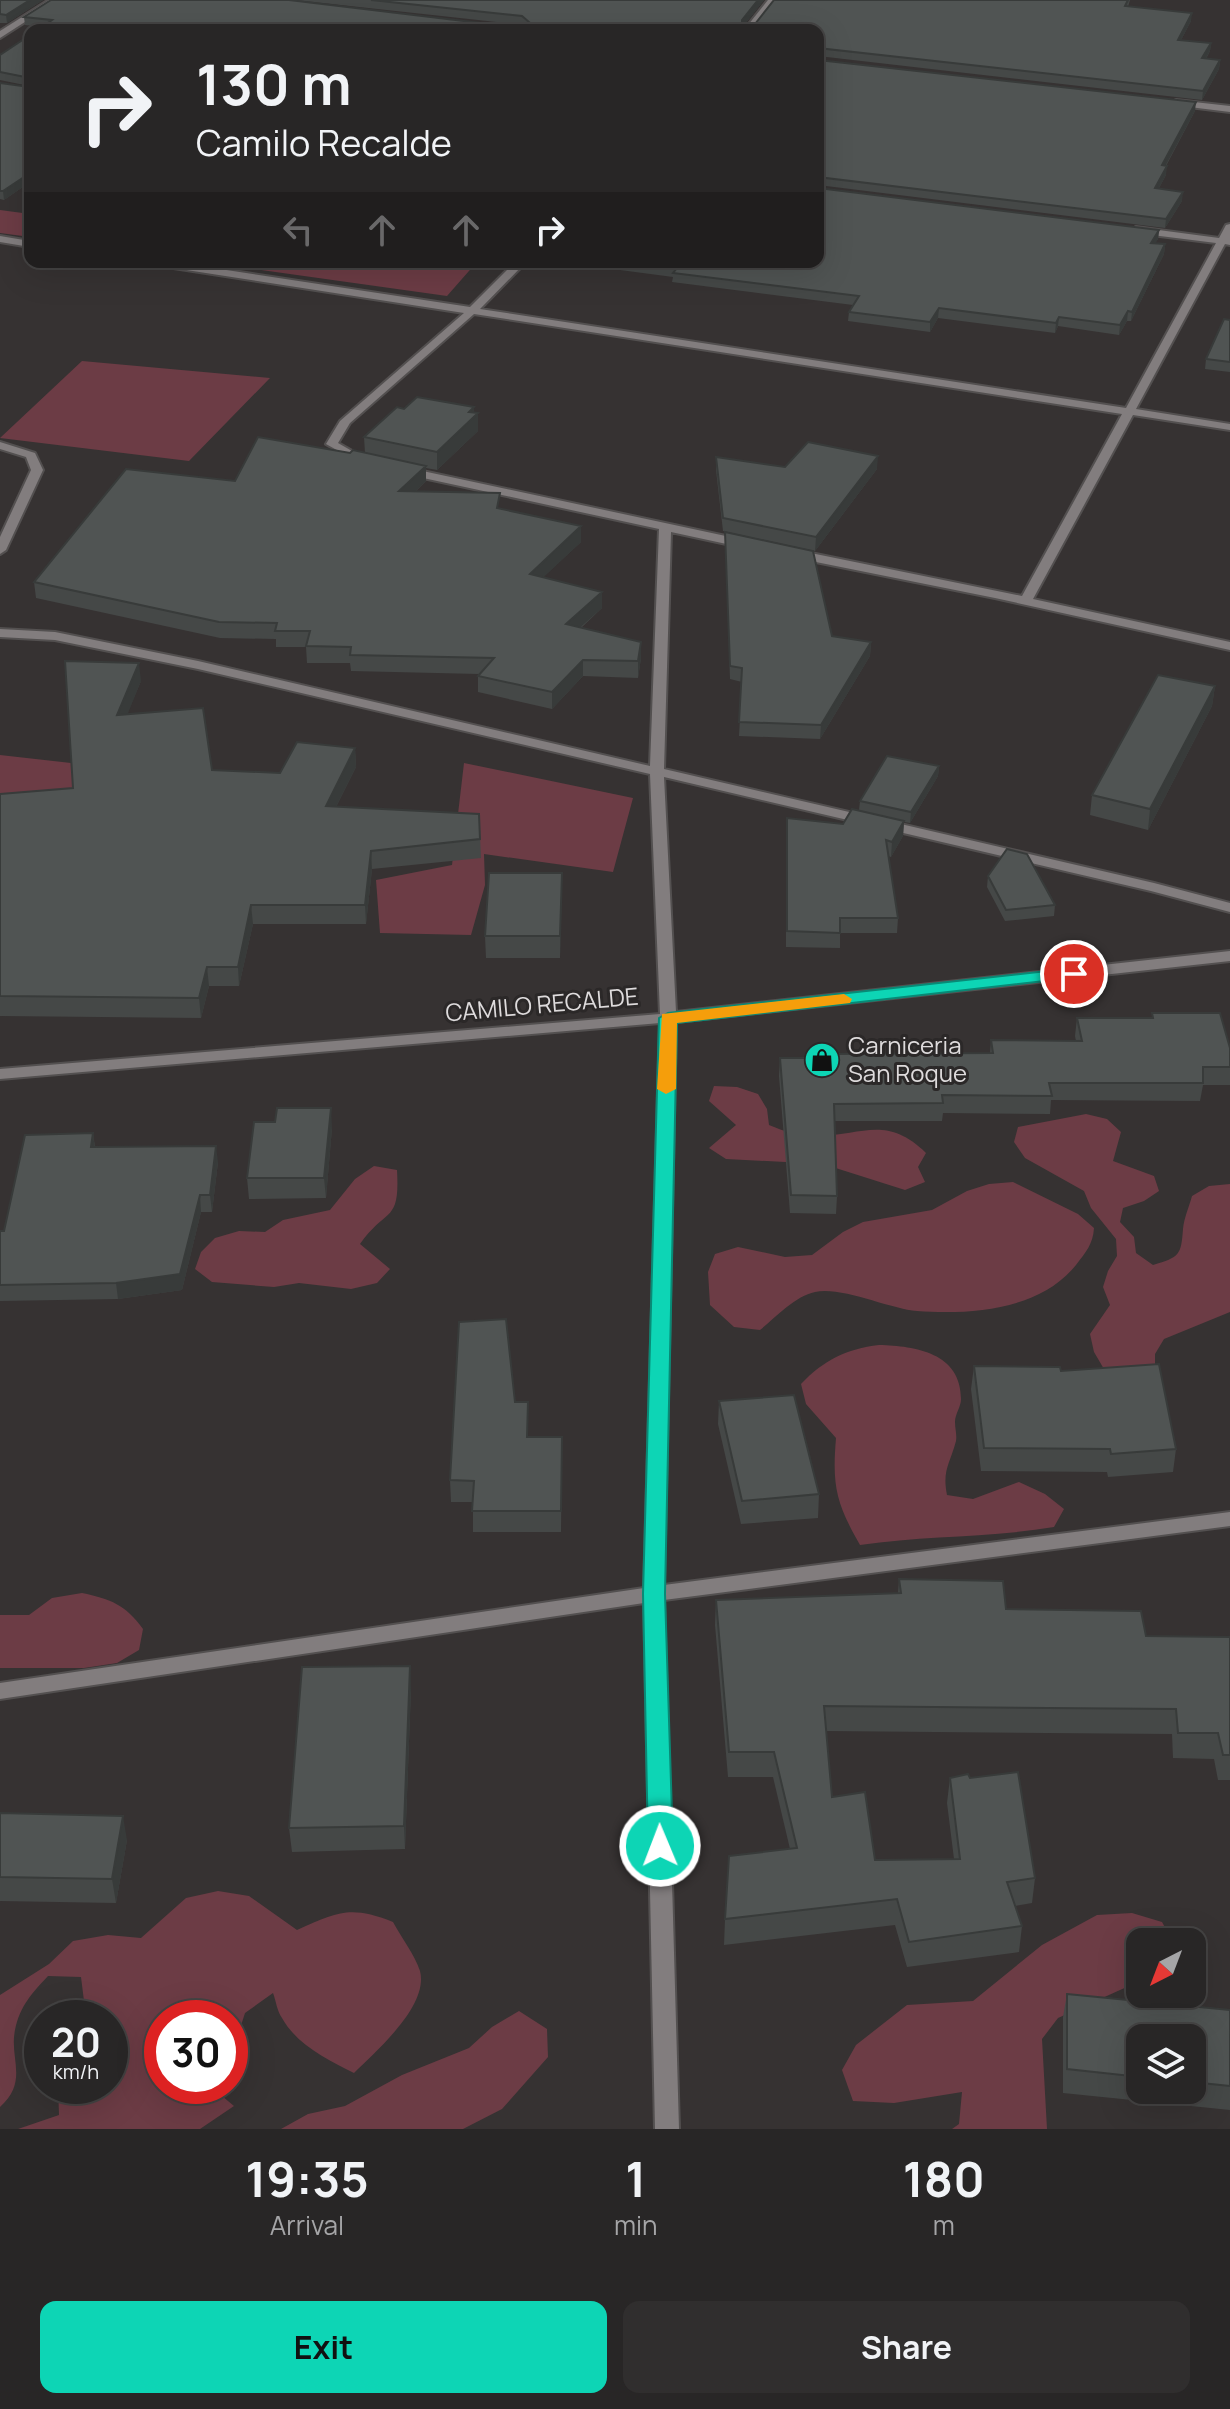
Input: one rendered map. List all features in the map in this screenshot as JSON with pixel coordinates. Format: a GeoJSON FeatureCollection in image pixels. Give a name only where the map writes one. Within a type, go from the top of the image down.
{"type":"FeatureCollection","features":[{"type":"Feature","properties":{"kind":"street"},"geometry":{"type":"LineString","coordinates":[[0,35],[55,0]]}},
{"type":"Feature","properties":{"kind":"street"},"geometry":{"type":"LineString","coordinates":[[753,24],[772,0]]}},
{"type":"Feature","properties":{"kind":"street"},"geometry":{"type":"LineString","coordinates":[[1167,102],[1230,109]]}},
{"type":"Feature","properties":{"kind":"street"},"geometry":{"type":"LineString","coordinates":[[1026,600],[1127,412],[1226,241],[1230,227]]}},
{"type":"Feature","properties":{"kind":"street"},"geometry":{"type":"LineString","coordinates":[[1129,229],[1226,241]]}},
{"type":"Feature","properties":{"kind":"street"},"geometry":{"type":"LineString","coordinates":[[0,239],[24,243]]}},
{"type":"Feature","properties":{"kind":"street"},"geometry":{"type":"LineString","coordinates":[[195,268],[1230,427]]}},
{"type":"Feature","properties":{"kind":"street"},"geometry":{"type":"LineString","coordinates":[[373,464],[357,460],[332,444],[346,421],[474,309],[515,268]]}},
{"type":"Feature","properties":{"kind":"street"},"geometry":{"type":"LineString","coordinates":[[0,445],[31,455],[37,470],[0,550]]}},
{"type":"Feature","properties":{"kind":"street"},"geometry":{"type":"LineString","coordinates":[[388,467],[755,546]]}},
{"type":"Feature","properties":{"kind":"street"},"geometry":{"type":"LineString","coordinates":[[665,528],[657,772],[668,1018],[654,1594],[667,2129]]}},
{"type":"Feature","properties":{"kind":"street"},"geometry":{"type":"LineString","coordinates":[[785,552],[1026,600],[1230,646]]}},
{"type":"Feature","properties":{"kind":"street"},"geometry":{"type":"LineString","coordinates":[[0,633],[55,636],[198,665],[1139,884],[1230,908]]}},
{"type":"Feature","properties":{"kind":"street","name":"CAMILO RECALDE"},"geometry":{"type":"LineString","coordinates":[[0,1074],[668,1018],[1230,956]]}},
{"type":"Feature","properties":{"kind":"street"},"geometry":{"type":"LineString","coordinates":[[0,1691],[654,1594],[1230,1519]]}},
{"type":"Feature","properties":{"kind":"shaded area"},"geometry":{"type":"Polygon","coordinates":[[[0,210],[24,213],[24,236],[0,233],[0,210]]]}},
{"type":"Feature","properties":{"kind":"shaded area"},"geometry":{"type":"Polygon","coordinates":[[[248,268],[472,268],[447,296],[248,268]]]}},
{"type":"Feature","properties":{"kind":"shaded area"},"geometry":{"type":"Polygon","coordinates":[[[82,361],[270,378],[189,461],[0,438],[82,361]]]}},
{"type":"Feature","properties":{"kind":"shaded area"},"geometry":{"type":"Polygon","coordinates":[[[0,755],[71,763],[109,798],[0,806],[0,755]]]}},
{"type":"Feature","properties":{"kind":"shaded area"},"geometry":{"type":"Polygon","coordinates":[[[464,763],[633,798],[613,872],[484,854],[485,885],[471,935],[380,933],[376,880],[452,865],[464,763]]]}},
{"type":"Feature","properties":{"kind":"shaded area"},"geometry":{"type":"Polygon","coordinates":[[[714,1086],[737,1087],[758,1094],[767,1109],[769,1125],[793,1134],[819,1136],[874,1130],[899,1134],[926,1153],[918,1167],[925,1182],[905,1190],[823,1164],[726,1159],[709,1148],[736,1125],[709,1101],[714,1086]]]}},
{"type":"Feature","properties":{"kind":"shaded area"},"geometry":{"type":"Polygon","coordinates":[[[1086,1114],[1107,1119],[1121,1132],[1113,1161],[1154,1176],[1159,1191],[1144,1201],[1123,1208],[1120,1222],[1134,1237],[1136,1253],[1153,1265],[1169,1260],[1180,1250],[1192,1196],[1209,1186],[1230,1184],[1230,1312],[1164,1339],[1155,1354],[1155,1387],[1118,1393],[1094,1352],[1090,1334],[1110,1305],[1103,1287],[1117,1256],[1116,1239],[1091,1208],[1084,1191],[1025,1158],[1014,1142],[1018,1127],[1086,1114]]]}},
{"type":"Feature","properties":{"kind":"shaded area"},"geometry":{"type":"Polygon","coordinates":[[[374,1166],[397,1170],[394,1207],[360,1244],[390,1269],[377,1283],[351,1289],[299,1283],[274,1287],[212,1282],[195,1269],[201,1252],[215,1238],[239,1231],[265,1232],[283,1220],[330,1210],[355,1179],[374,1166]]]}},
{"type":"Feature","properties":{"kind":"shaded area"},"geometry":{"type":"Polygon","coordinates":[[[1013,1182],[1078,1214],[1094,1228],[1091,1243],[1076,1265],[1044,1292],[982,1310],[938,1312],[906,1309],[838,1292],[815,1292],[793,1303],[760,1330],[734,1327],[710,1305],[708,1272],[715,1254],[738,1247],[785,1257],[812,1255],[843,1232],[863,1222],[932,1210],[967,1191],[989,1184],[1013,1182]]]}},
{"type":"Feature","properties":{"kind":"shaded area"},"geometry":{"type":"Polygon","coordinates":[[[879,1345],[907,1347],[934,1355],[953,1371],[959,1384],[961,1402],[955,1419],[956,1441],[946,1473],[947,1495],[973,1499],[1019,1482],[1045,1494],[1064,1509],[1054,1527],[860,1545],[838,1494],[836,1438],[806,1404],[801,1384],[836,1357],[879,1345]]]}},
{"type":"Feature","properties":{"kind":"shaded area"},"geometry":{"type":"Polygon","coordinates":[[[82,1593],[109,1600],[130,1614],[143,1629],[139,1650],[117,1663],[84,1668],[0,1668],[0,1615],[29,1615],[52,1598],[82,1593]]]}},
{"type":"Feature","properties":{"kind":"shaded area"},"geometry":{"type":"Polygon","coordinates":[[[218,1891],[249,1896],[297,1930],[334,1915],[355,1912],[393,1922],[420,1971],[421,1985],[417,1999],[399,2027],[354,2073],[314,2051],[296,2036],[280,2015],[273,1993],[248,2011],[248,2000],[144,2000],[144,2104],[234,2106],[200,2129],[18,2129],[59,2115],[59,2104],[128,2104],[128,2000],[84,2000],[81,1977],[48,1976],[24,2000],[15,2030],[14,2088],[0,2107],[0,1995],[49,1964],[73,1941],[108,1935],[141,1938],[186,1898],[218,1891]]]}},
{"type":"Feature","properties":{"kind":"shaded area"},"geometry":{"type":"Polygon","coordinates":[[[1132,1913],[1162,1922],[1165,1928],[1126,1928],[1126,1987],[1058,2018],[1042,2039],[1047,2129],[952,2129],[959,2124],[962,2092],[894,2103],[853,2101],[842,2070],[856,2045],[907,2005],[973,2001],[1042,1945],[1097,1915],[1132,1913]]]}},
{"type":"Feature","properties":{"kind":"shaded area"},"geometry":{"type":"Polygon","coordinates":[[[519,2011],[547,2029],[548,2057],[502,2109],[463,2129],[281,2129],[308,2114],[345,2106],[402,2075],[469,2048],[492,2027],[519,2011]]]}},
{"type":"Feature","properties":{"kind":"building"},"geometry":{"type":"Polygon","coordinates":[[[0,0],[30,0],[6,15],[0,14],[0,0]]]}},
{"type":"Feature","properties":{"kind":"building"},"geometry":{"type":"Polygon","coordinates":[[[51,0],[289,0],[489,24],[46,24],[52,20],[24,17],[51,0]]]}},
{"type":"Feature","properties":{"kind":"building"},"geometry":{"type":"Polygon","coordinates":[[[371,0],[758,0],[742,24],[527,24],[529,22],[522,16],[371,0]]]}},
{"type":"Feature","properties":{"kind":"building"},"geometry":{"type":"Polygon","coordinates":[[[774,0],[1128,0],[1125,6],[1192,13],[1178,40],[1211,43],[1202,58],[1220,60],[1203,91],[824,49],[824,24],[755,24],[774,0]]]}},
{"type":"Feature","properties":{"kind":"building"},"geometry":{"type":"Polygon","coordinates":[[[24,39],[24,77],[0,72],[0,55],[24,39]]]}},
{"type":"Feature","properties":{"kind":"building"},"geometry":{"type":"Polygon","coordinates":[[[824,61],[1196,102],[1162,165],[1167,166],[1155,188],[1183,192],[1166,219],[824,178],[824,61]]]}},
{"type":"Feature","properties":{"kind":"building"},"geometry":{"type":"Polygon","coordinates":[[[0,83],[24,86],[24,177],[0,191],[0,83]]]}},
{"type":"Feature","properties":{"kind":"building"},"geometry":{"type":"Polygon","coordinates":[[[824,189],[1159,230],[1151,243],[1165,244],[1132,312],[1128,311],[1120,325],[1059,317],[1056,323],[939,308],[930,322],[849,312],[859,296],[673,273],[677,268],[824,268],[824,189]]]}},
{"type":"Feature","properties":{"kind":"building"},"geometry":{"type":"Polygon","coordinates":[[[1224,319],[1230,320],[1230,362],[1206,359],[1224,319]]]}},
{"type":"Feature","properties":{"kind":"building"},"geometry":{"type":"Polygon","coordinates":[[[417,397],[474,407],[469,412],[478,413],[437,452],[364,437],[397,407],[404,409],[417,397]]]}},
{"type":"Feature","properties":{"kind":"building"},"geometry":{"type":"Polygon","coordinates":[[[258,437],[350,453],[353,450],[426,466],[399,491],[500,493],[497,508],[581,526],[530,574],[602,592],[566,624],[641,642],[638,661],[583,660],[552,692],[478,676],[494,658],[350,655],[351,647],[306,646],[310,631],[275,631],[277,623],[219,622],[34,582],[126,469],[235,481],[258,437]]]}},
{"type":"Feature","properties":{"kind":"building"},"geometry":{"type":"Polygon","coordinates":[[[808,442],[878,456],[816,537],[723,518],[716,457],[785,467],[808,442]]]}},
{"type":"Feature","properties":{"kind":"building"},"geometry":{"type":"Polygon","coordinates":[[[725,532],[813,551],[832,636],[871,642],[821,725],[739,722],[742,668],[730,666],[725,532]]]}},
{"type":"Feature","properties":{"kind":"building"},"geometry":{"type":"Polygon","coordinates":[[[65,661],[139,663],[117,715],[203,708],[212,770],[280,773],[297,742],[355,748],[326,806],[479,814],[480,839],[371,851],[365,905],[251,905],[238,967],[207,967],[199,998],[0,996],[0,794],[73,788],[65,661]]]}},
{"type":"Feature","properties":{"kind":"building"},"geometry":{"type":"Polygon","coordinates":[[[1158,675],[1215,686],[1150,809],[1092,795],[1158,675]]]}},
{"type":"Feature","properties":{"kind":"building"},"geometry":{"type":"Polygon","coordinates":[[[887,756],[939,766],[911,812],[860,801],[887,756]]]}},
{"type":"Feature","properties":{"kind":"building"},"geometry":{"type":"Polygon","coordinates":[[[852,809],[904,821],[892,842],[886,840],[898,918],[840,918],[840,933],[787,931],[787,818],[843,824],[852,809]]]}},
{"type":"Feature","properties":{"kind":"building"},"geometry":{"type":"Polygon","coordinates":[[[1007,849],[1027,854],[1055,905],[1006,910],[988,876],[1007,849]]]}},
{"type":"Feature","properties":{"kind":"building"},"geometry":{"type":"Polygon","coordinates":[[[489,873],[562,873],[560,936],[485,936],[489,873]]]}},
{"type":"Feature","properties":{"kind":"building"},"geometry":{"type":"Polygon","coordinates":[[[1152,1013],[1220,1013],[1230,1048],[1230,1067],[1203,1067],[1203,1083],[1049,1083],[1052,1096],[942,1095],[943,1103],[834,1104],[837,1196],[791,1195],[780,1058],[824,1058],[824,1054],[993,1053],[991,1040],[1082,1041],[1077,1018],[1153,1018],[1152,1013]]]}},
{"type":"Feature","properties":{"kind":"building"},"geometry":{"type":"Polygon","coordinates":[[[277,1108],[331,1108],[324,1178],[247,1178],[254,1122],[275,1122],[277,1108]]]}},
{"type":"Feature","properties":{"kind":"building"},"geometry":{"type":"Polygon","coordinates":[[[93,1133],[91,1147],[216,1146],[210,1195],[200,1195],[180,1274],[116,1283],[0,1285],[0,1231],[4,1231],[25,1135],[93,1133]]]}},
{"type":"Feature","properties":{"kind":"building"},"geometry":{"type":"Polygon","coordinates":[[[506,1319],[515,1402],[528,1402],[527,1437],[562,1437],[561,1511],[472,1511],[474,1481],[450,1480],[459,1322],[506,1319]]]}},
{"type":"Feature","properties":{"kind":"building"},"geometry":{"type":"Polygon","coordinates":[[[1159,1364],[1176,1449],[1111,1454],[1110,1449],[984,1448],[974,1366],[1060,1367],[1061,1371],[1159,1364]]]}},
{"type":"Feature","properties":{"kind":"building"},"geometry":{"type":"Polygon","coordinates":[[[794,1395],[819,1494],[742,1501],[719,1401],[794,1395]]]}},
{"type":"Feature","properties":{"kind":"building"},"geometry":{"type":"Polygon","coordinates":[[[899,1579],[1003,1581],[1006,1609],[1141,1611],[1146,1636],[1230,1637],[1230,1755],[1223,1755],[1218,1733],[1178,1733],[1176,1709],[824,1706],[832,1797],[865,1792],[875,1860],[960,1859],[950,1778],[968,1774],[970,1778],[1018,1772],[1035,1878],[1007,1882],[1022,1926],[909,1942],[897,1899],[725,1919],[729,1856],[797,1848],[774,1752],[729,1752],[716,1600],[901,1593],[899,1579]]]}},
{"type":"Feature","properties":{"kind":"building"},"geometry":{"type":"Polygon","coordinates":[[[410,1666],[404,1826],[289,1828],[302,1667],[410,1666]]]}},
{"type":"Feature","properties":{"kind":"building"},"geometry":{"type":"Polygon","coordinates":[[[0,1813],[123,1816],[112,1879],[0,1877],[0,1813]]]}},
{"type":"Feature","properties":{"kind":"building"},"geometry":{"type":"Polygon","coordinates":[[[1067,1994],[1126,2000],[1126,2008],[1230,2010],[1230,2086],[1206,2083],[1206,2024],[1126,2024],[1126,2075],[1067,2069],[1067,1994]]]}},
{"type":"Feature","properties":{"kind":"slow traffic"},"geometry":{"type":"LineString","coordinates":[[666,1089],[668,1018],[844,999]]}},
{"type":"Feature","properties":{"kind":"place","name":"Carniceria San Roque"},"geometry":{"type":"Point","coordinates":[822,1060]}},
{"type":"Feature","properties":{"kind":"route"},"geometry":{"type":"LineString","coordinates":[[660,1846],[654,1594],[668,1018],[1074,974]]}}]}
